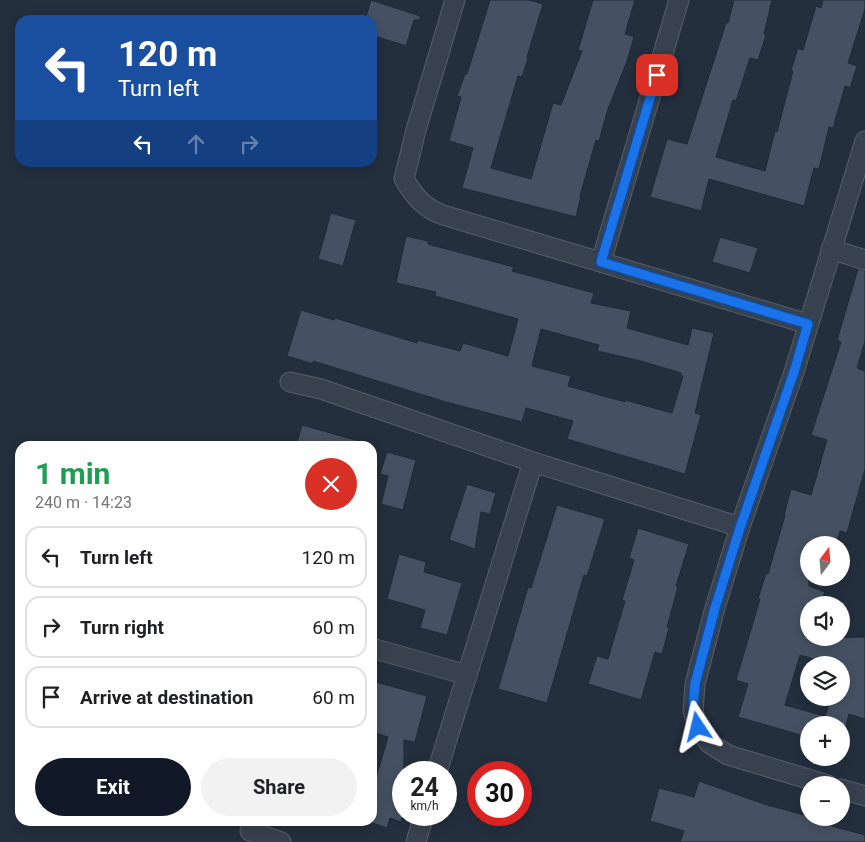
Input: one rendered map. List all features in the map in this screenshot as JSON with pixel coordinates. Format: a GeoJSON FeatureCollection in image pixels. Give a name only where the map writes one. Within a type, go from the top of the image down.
{"type":"FeatureCollection","features":[{"type":"Feature","properties":{"kind":"street"},"geometry":{"type":"LineString","coordinates":[[455,0],[416,130],[404,179],[414,194],[431,210],[808,324]]}},
{"type":"Feature","properties":{"kind":"street"},"geometry":{"type":"LineString","coordinates":[[601,262],[679,0]]}},
{"type":"Feature","properties":{"kind":"street"},"geometry":{"type":"LineString","coordinates":[[800,777],[728,755],[709,743],[698,727],[693,711],[695,684],[715,608],[740,528],[794,372],[865,141]]}},
{"type":"Feature","properties":{"kind":"street"},"geometry":{"type":"LineString","coordinates":[[831,249],[865,260]]}},
{"type":"Feature","properties":{"kind":"street"},"geometry":{"type":"LineString","coordinates":[[290,382],[321,389],[533,462],[740,528]]}},
{"type":"Feature","properties":{"kind":"street"},"geometry":{"type":"LineString","coordinates":[[440,761],[533,462]]}},
{"type":"Feature","properties":{"kind":"street"},"geometry":{"type":"LineString","coordinates":[[377,649],[467,675]]}},
{"type":"Feature","properties":{"kind":"street"},"geometry":{"type":"LineString","coordinates":[[850,792],[865,796]]}},
{"type":"Feature","properties":{"kind":"street"},"geometry":{"type":"LineString","coordinates":[[416,842],[421,826]]}},
{"type":"Feature","properties":{"kind":"street"},"geometry":{"type":"LineString","coordinates":[[250,831],[281,842]]}},
{"type":"Feature","properties":{"kind":"building"},"geometry":{"type":"Polygon","coordinates":[[[371,0],[420,16],[420,20],[414,20],[406,46],[377,37],[377,15],[366,15],[371,0]]]}},
{"type":"Feature","properties":{"kind":"building"},"geometry":{"type":"Polygon","coordinates":[[[490,0],[529,0],[543,4],[522,77],[518,76],[491,168],[531,179],[553,103],[561,105],[582,51],[578,50],[593,0],[635,0],[625,34],[634,37],[627,61],[608,109],[599,141],[596,140],[576,217],[462,188],[473,148],[449,141],[461,97],[457,96],[465,74],[467,74],[490,0]]]}},
{"type":"Feature","properties":{"kind":"building"},"geometry":{"type":"Polygon","coordinates":[[[734,0],[772,0],[764,34],[766,35],[758,60],[750,58],[736,101],[733,100],[716,157],[765,171],[793,71],[791,70],[798,48],[803,50],[816,6],[821,8],[823,0],[865,0],[865,9],[848,63],[857,66],[850,88],[845,86],[833,128],[829,127],[819,169],[814,168],[804,206],[709,179],[701,211],[650,197],[667,139],[687,144],[734,0]]]}},
{"type":"Feature","properties":{"kind":"building"},"geometry":{"type":"Polygon","coordinates":[[[331,213],[356,220],[343,266],[318,259],[331,213]]]}},
{"type":"Feature","properties":{"kind":"building"},"geometry":{"type":"Polygon","coordinates":[[[406,236],[428,241],[428,244],[514,267],[512,271],[594,293],[591,303],[631,311],[627,328],[688,345],[692,328],[714,333],[695,413],[701,415],[685,474],[567,439],[573,421],[526,408],[522,422],[446,402],[313,361],[313,364],[287,356],[301,310],[334,320],[335,318],[417,343],[417,340],[460,351],[463,343],[508,356],[518,319],[435,296],[436,292],[396,283],[406,236]],[[541,329],[532,366],[571,376],[568,386],[672,413],[683,376],[681,376],[681,373],[597,351],[599,345],[541,329]]]}},
{"type":"Feature","properties":{"kind":"building"},"geometry":{"type":"Polygon","coordinates":[[[720,237],[758,248],[750,273],[712,262],[720,237]]]}},
{"type":"Feature","properties":{"kind":"building"},"geometry":{"type":"Polygon","coordinates":[[[858,269],[865,271],[865,341],[857,368],[865,371],[865,469],[847,533],[840,531],[839,536],[800,536],[800,586],[809,586],[825,592],[823,596],[800,596],[800,646],[850,646],[850,637],[865,637],[865,719],[849,714],[848,716],[825,716],[800,716],[800,735],[738,717],[748,684],[736,680],[791,489],[811,495],[827,440],[811,435],[841,342],[837,340],[858,269]]]}},
{"type":"Feature","properties":{"kind":"building"},"geometry":{"type":"Polygon","coordinates":[[[302,425],[359,441],[297,441],[302,425]]]}},
{"type":"Feature","properties":{"kind":"building"},"geometry":{"type":"Polygon","coordinates":[[[387,452],[416,460],[403,510],[381,504],[388,476],[380,474],[387,452]]]}},
{"type":"Feature","properties":{"kind":"building"},"geometry":{"type":"Polygon","coordinates":[[[467,484],[496,493],[490,514],[481,512],[475,549],[449,540],[467,484]]]}},
{"type":"Feature","properties":{"kind":"building"},"geometry":{"type":"Polygon","coordinates":[[[557,505],[605,519],[587,576],[584,575],[547,703],[498,689],[528,587],[531,588],[557,505]]]}},
{"type":"Feature","properties":{"kind":"building"},"geometry":{"type":"Polygon","coordinates":[[[638,528],[689,544],[676,586],[678,587],[662,654],[655,652],[641,700],[588,684],[597,656],[608,659],[625,601],[622,600],[634,560],[629,558],[638,528]]]}},
{"type":"Feature","properties":{"kind":"building"},"geometry":{"type":"Polygon","coordinates":[[[399,554],[426,562],[424,572],[462,583],[447,635],[420,628],[425,610],[387,599],[399,554]]]}},
{"type":"Feature","properties":{"kind":"building"},"geometry":{"type":"Polygon","coordinates":[[[377,682],[427,696],[415,742],[404,740],[404,761],[392,761],[392,819],[390,818],[387,828],[377,825],[377,774],[388,737],[377,734],[377,682]]]}},
{"type":"Feature","properties":{"kind":"building"},"geometry":{"type":"Polygon","coordinates":[[[699,781],[764,804],[800,814],[800,826],[832,826],[865,835],[865,842],[680,842],[684,831],[650,821],[659,788],[694,797],[699,781]]]}},
{"type":"Feature","properties":{"kind":"route"},"geometry":{"type":"LineString","coordinates":[[657,75],[601,262],[808,324],[794,372],[740,528],[715,608],[695,684],[693,711],[698,727]]}}]}
